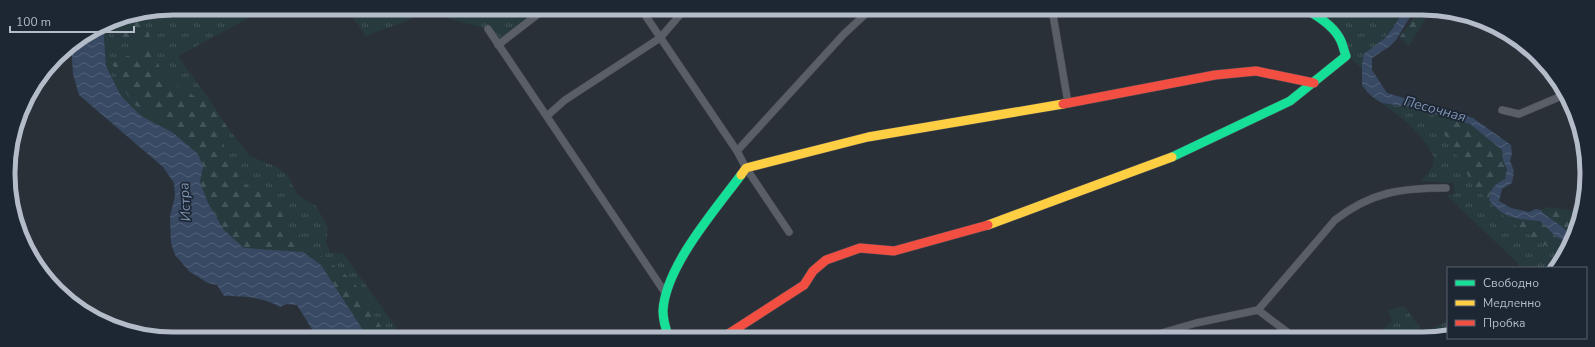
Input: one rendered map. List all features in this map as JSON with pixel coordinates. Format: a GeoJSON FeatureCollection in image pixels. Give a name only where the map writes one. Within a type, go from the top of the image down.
{"type":"FeatureCollection","features":[{"type":"Feature","properties":{"kind":"street"},"geometry":{"type":"LineString","coordinates":[[498,45],[537,15]]}},
{"type":"Feature","properties":{"kind":"street"},"geometry":{"type":"LineString","coordinates":[[645,15],[737,151],[746,168],[789,232]]}},
{"type":"Feature","properties":{"kind":"street"},"geometry":{"type":"LineString","coordinates":[[547,116],[565,100],[660,38],[680,15]]}},
{"type":"Feature","properties":{"kind":"street"},"geometry":{"type":"LineString","coordinates":[[737,151],[844,34],[865,15]]}},
{"type":"Feature","properties":{"kind":"street"},"geometry":{"type":"LineString","coordinates":[[1053,15],[1068,103]]}},
{"type":"Feature","properties":{"kind":"street"},"geometry":{"type":"LineString","coordinates":[[731,332],[804,285],[812,271],[826,260],[860,248],[894,251],[1000,222],[1181,154],[1290,101],[1346,56],[1341,40],[1331,28],[1315,15]]}},
{"type":"Feature","properties":{"kind":"street"},"geometry":{"type":"LineString","coordinates":[[488,29],[666,294]]}},
{"type":"Feature","properties":{"kind":"street"},"geometry":{"type":"LineString","coordinates":[[667,332],[662,310],[666,294],[683,256],[746,168],[868,137],[1068,103],[1215,75],[1256,71],[1314,83]]}},
{"type":"Feature","properties":{"kind":"street"},"geometry":{"type":"LineString","coordinates":[[1502,110],[1519,114],[1560,97]]}},
{"type":"Feature","properties":{"kind":"street"},"geometry":{"type":"LineString","coordinates":[[1165,332],[1196,323],[1258,310],[1335,220],[1363,201],[1390,192],[1446,188]]}},
{"type":"Feature","properties":{"kind":"street"},"geometry":{"type":"LineString","coordinates":[[1258,310],[1287,332]]}},
{"type":"Feature","properties":{"kind":"green space"},"geometry":{"type":"Polygon","coordinates":[[[163,15],[254,15],[178,56],[227,127],[250,156],[277,167],[288,176],[297,194],[317,207],[328,228],[326,241],[330,252],[343,253],[396,327],[398,332],[364,332],[330,280],[244,248],[172,132],[141,116],[121,97],[106,66],[103,31],[123,23],[163,15]]]}},
{"type":"Feature","properties":{"kind":"green space"},"geometry":{"type":"Polygon","coordinates":[[[351,15],[418,15],[409,20],[366,36],[351,15]]]}},
{"type":"Feature","properties":{"kind":"green space"},"geometry":{"type":"Polygon","coordinates":[[[434,15],[531,15],[499,40],[488,29],[434,15]]]}},
{"type":"Feature","properties":{"kind":"green space"},"geometry":{"type":"Polygon","coordinates":[[[1314,15],[1401,15],[1389,33],[1366,53],[1362,62],[1362,68],[1354,62],[1349,53],[1314,15]]]}},
{"type":"Feature","properties":{"kind":"green space"},"geometry":{"type":"Polygon","coordinates":[[[1358,15],[1374,15],[1370,21],[1358,15]]]}},
{"type":"Feature","properties":{"kind":"green space"},"geometry":{"type":"Polygon","coordinates":[[[1416,15],[1427,15],[1409,46],[1400,37],[1416,15]]]}},
{"type":"Feature","properties":{"kind":"green space"},"geometry":{"type":"Polygon","coordinates":[[[140,18],[144,20],[160,70],[175,84],[197,98],[213,105],[227,127],[222,142],[238,176],[248,187],[257,183],[262,195],[280,200],[287,226],[301,232],[299,239],[353,281],[384,332],[364,332],[321,265],[303,252],[244,248],[224,230],[208,203],[200,182],[203,166],[184,142],[172,132],[162,119],[135,105],[124,90],[112,63],[142,49],[137,41],[118,41],[108,29],[132,20],[140,18]]]}},
{"type":"Feature","properties":{"kind":"green space"},"geometry":{"type":"Polygon","coordinates":[[[1382,103],[1409,107],[1470,124],[1489,200],[1495,208],[1565,240],[1549,267],[1522,267],[1446,195],[1455,194],[1453,183],[1421,181],[1432,168],[1434,157],[1418,133],[1382,103]]]}},
{"type":"Feature","properties":{"kind":"green space"},"geometry":{"type":"Polygon","coordinates":[[[1432,113],[1470,124],[1502,150],[1503,161],[1507,169],[1505,179],[1494,187],[1489,200],[1477,191],[1432,113]]]}},
{"type":"Feature","properties":{"kind":"green space"},"geometry":{"type":"Polygon","coordinates":[[[1548,207],[1575,212],[1569,232],[1543,213],[1541,210],[1548,207]]]}},
{"type":"Feature","properties":{"kind":"green space"},"geometry":{"type":"Polygon","coordinates":[[[1495,208],[1512,218],[1540,221],[1556,237],[1565,241],[1564,244],[1548,247],[1510,222],[1495,208]]]}},
{"type":"Feature","properties":{"kind":"green space"},"geometry":{"type":"Polygon","coordinates":[[[1404,306],[1423,332],[1380,332],[1392,321],[1388,310],[1404,306]]]}},
{"type":"Feature","properties":{"kind":"green space"},"geometry":{"type":"Polygon","coordinates":[[[1447,321],[1447,330],[1423,332],[1447,321]]]}},
{"type":"Feature","properties":{"kind":"water","name":"Песочная"},"geometry":{"type":"Polygon","coordinates":[[[1401,15],[1411,15],[1396,40],[1372,58],[1372,70],[1387,93],[1473,118],[1511,145],[1512,153],[1510,161],[1514,171],[1512,183],[1502,189],[1499,201],[1511,208],[1529,212],[1536,209],[1541,210],[1569,232],[1565,241],[1556,237],[1540,221],[1512,217],[1500,211],[1489,200],[1492,189],[1505,179],[1507,169],[1503,161],[1502,150],[1470,124],[1409,107],[1382,103],[1368,93],[1362,85],[1362,64],[1364,54],[1385,38],[1401,15]]]}},
{"type":"Feature","properties":{"kind":"water","name":"Истра"},"geometry":{"type":"Polygon","coordinates":[[[103,31],[106,66],[121,96],[141,116],[172,132],[198,154],[203,166],[200,182],[208,203],[224,230],[244,248],[303,252],[321,265],[364,332],[313,332],[297,305],[287,304],[280,307],[260,299],[224,296],[217,285],[208,283],[190,272],[175,255],[171,243],[170,216],[175,196],[174,183],[163,167],[79,95],[73,74],[71,52],[103,31]]]}},
{"type":"Feature","properties":{"kind":"traffic: fast"},"geometry":{"type":"LineString","coordinates":[[1172,157],[1290,101],[1346,56],[1341,41],[1335,31],[1315,15]]}},
{"type":"Feature","properties":{"kind":"traffic: fast"},"geometry":{"type":"LineString","coordinates":[[667,332],[663,311],[666,294],[672,276],[705,222],[741,175]]}},
{"type":"Feature","properties":{"kind":"traffic: slow"},"geometry":{"type":"LineString","coordinates":[[741,175],[746,168],[868,137],[1063,104]]}},
{"type":"Feature","properties":{"kind":"traffic: slow"},"geometry":{"type":"LineString","coordinates":[[988,225],[1172,157]]}},
{"type":"Feature","properties":{"kind":"traffic: jam"},"geometry":{"type":"LineString","coordinates":[[1063,104],[1215,75],[1256,71],[1314,83]]}},
{"type":"Feature","properties":{"kind":"traffic: jam"},"geometry":{"type":"LineString","coordinates":[[731,332],[804,285],[813,271],[826,260],[860,248],[894,251],[988,225]]}}]}
